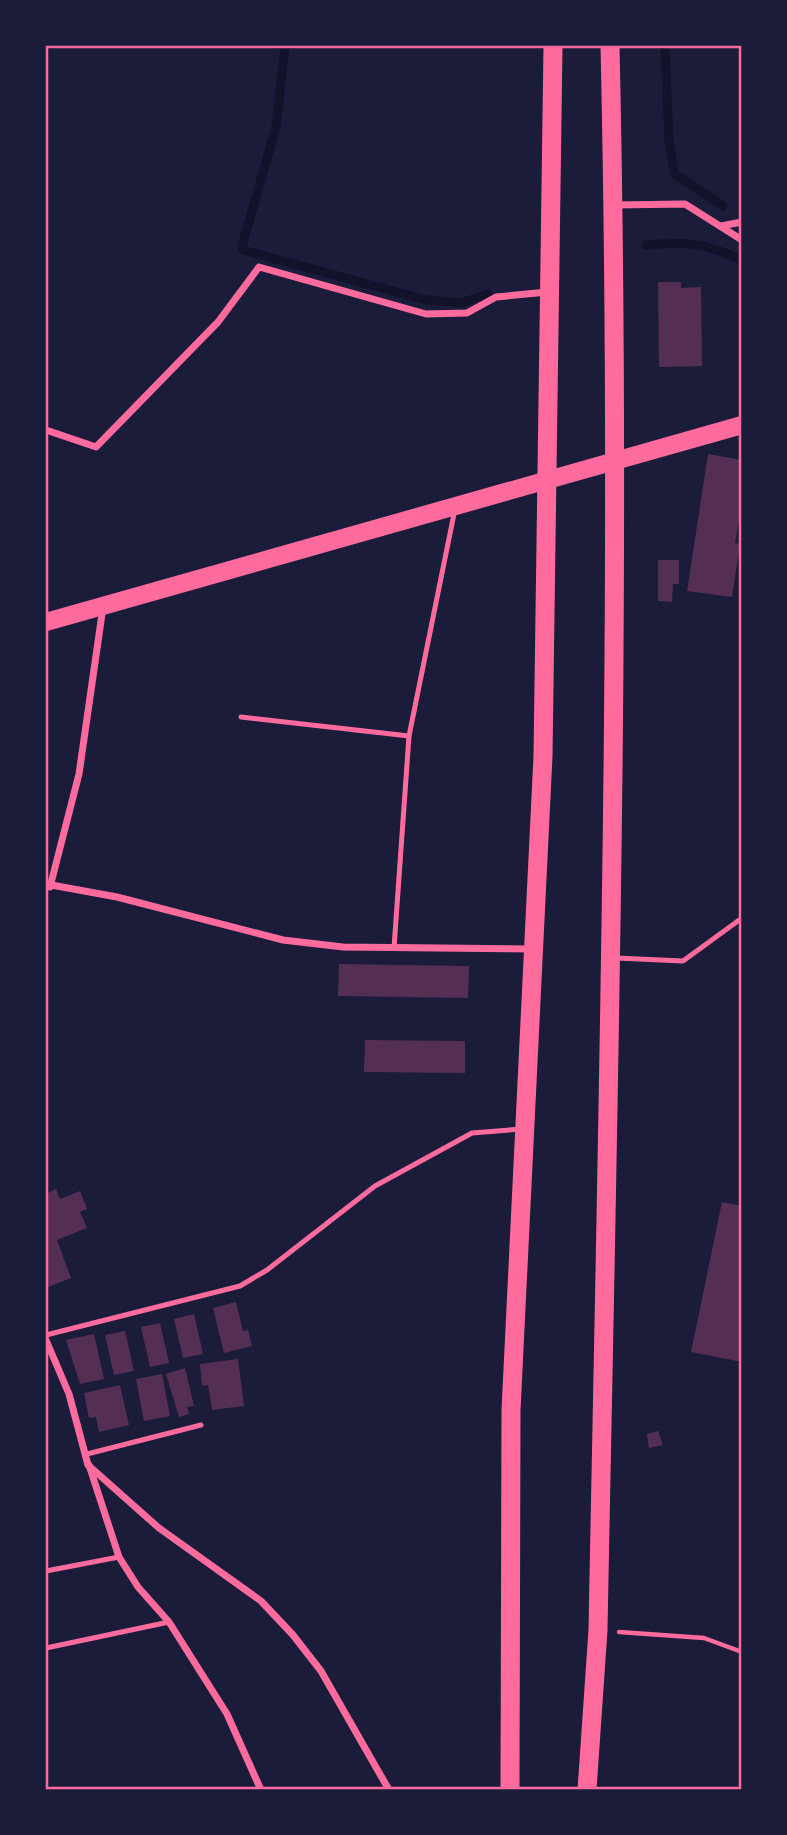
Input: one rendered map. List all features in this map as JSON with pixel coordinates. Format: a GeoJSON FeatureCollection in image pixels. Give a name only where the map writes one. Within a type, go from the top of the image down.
{"type":"FeatureCollection","features":[{"type":"Feature","properties":{"kind":"highway"},"geometry":{"type":"LineString","coordinates":[[510,1790],[509,1476],[543,756],[553,46]]}},
{"type":"Feature","properties":{"kind":"highway"},"geometry":{"type":"LineString","coordinates":[[587,1790],[598,1630],[616,462],[610,46]]}},
{"type":"Feature","properties":{"kind":"main road"},"geometry":{"type":"LineString","coordinates":[[46,622],[741,425]]}},
{"type":"Feature","properties":{"kind":"street"},"geometry":{"type":"LineString","coordinates":[[613,205],[685,204],[741,240]]}},
{"type":"Feature","properties":{"kind":"street"},"geometry":{"type":"LineString","coordinates":[[721,226],[741,222]]}},
{"type":"Feature","properties":{"kind":"street"},"geometry":{"type":"LineString","coordinates":[[46,430],[96,447],[218,322],[259,267],[426,314],[444,316],[467,313],[496,297],[549,292]]}},
{"type":"Feature","properties":{"kind":"street"},"geometry":{"type":"LineString","coordinates":[[103,607],[79,774],[48,886],[117,897],[283,940],[343,947],[533,949]]}},
{"type":"Feature","properties":{"kind":"street"},"geometry":{"type":"LineString","coordinates":[[46,1338],[69,1394],[88,1465],[120,1557],[138,1587],[169,1622],[227,1714],[261,1790]]}},
{"type":"Feature","properties":{"kind":"street"},"geometry":{"type":"LineString","coordinates":[[88,1465],[159,1528],[261,1601],[293,1635],[321,1671],[389,1790]]}},
{"type":"Feature","properties":{"kind":"lane"},"geometry":{"type":"LineString","coordinates":[[394,948],[409,736],[456,506]]}},
{"type":"Feature","properties":{"kind":"lane"},"geometry":{"type":"LineString","coordinates":[[241,717],[409,736]]}},
{"type":"Feature","properties":{"kind":"lane"},"geometry":{"type":"LineString","coordinates":[[609,957],[683,961],[741,918]]}},
{"type":"Feature","properties":{"kind":"lane"},"geometry":{"type":"LineString","coordinates":[[46,1338],[240,1286],[267,1270],[375,1186],[472,1133],[524,1129]]}},
{"type":"Feature","properties":{"kind":"lane"},"geometry":{"type":"LineString","coordinates":[[87,1454],[201,1425]]}},
{"type":"Feature","properties":{"kind":"lane"},"geometry":{"type":"LineString","coordinates":[[46,1571],[120,1557]]}},
{"type":"Feature","properties":{"kind":"lane"},"geometry":{"type":"LineString","coordinates":[[46,1648],[169,1622]]}},
{"type":"Feature","properties":{"kind":"path"},"geometry":{"type":"LineString","coordinates":[[598,1630],[705,1638],[741,1652]]}},
{"type":"Feature","properties":{"kind":"building"},"geometry":{"type":"Polygon","coordinates":[[[658,282],[681,282],[681,288],[701,287],[702,366],[659,367],[658,282]]]}},
{"type":"Feature","properties":{"kind":"building"},"geometry":{"type":"Polygon","coordinates":[[[708,454],[742,460],[742,503],[735,543],[740,544],[732,597],[687,591],[708,454]]]}},
{"type":"Feature","properties":{"kind":"building"},"geometry":{"type":"Polygon","coordinates":[[[658,560],[679,560],[679,584],[673,584],[672,602],[658,601],[658,560]]]}},
{"type":"Feature","properties":{"kind":"building"},"geometry":{"type":"Polygon","coordinates":[[[339,964],[469,966],[468,998],[338,996],[339,964]]]}},
{"type":"Feature","properties":{"kind":"building"},"geometry":{"type":"Polygon","coordinates":[[[365,1040],[465,1041],[465,1073],[364,1072],[365,1040]]]}},
{"type":"Feature","properties":{"kind":"building"},"geometry":{"type":"Polygon","coordinates":[[[56,1189],[60,1199],[80,1191],[87,1209],[80,1212],[87,1228],[57,1240],[71,1278],[46,1288],[46,1194],[56,1189]]]}},
{"type":"Feature","properties":{"kind":"building"},"geometry":{"type":"Polygon","coordinates":[[[722,1202],[742,1206],[742,1362],[691,1352],[722,1202]]]}},
{"type":"Feature","properties":{"kind":"building"},"geometry":{"type":"Polygon","coordinates":[[[236,1302],[243,1331],[248,1330],[252,1346],[224,1353],[213,1308],[236,1302]]]}},
{"type":"Feature","properties":{"kind":"building"},"geometry":{"type":"Polygon","coordinates":[[[194,1314],[203,1354],[183,1358],[174,1319],[194,1314]]]}},
{"type":"Feature","properties":{"kind":"building"},"geometry":{"type":"Polygon","coordinates":[[[160,1323],[169,1363],[150,1367],[141,1327],[160,1323]]]}},
{"type":"Feature","properties":{"kind":"building"},"geometry":{"type":"Polygon","coordinates":[[[125,1331],[134,1371],[114,1375],[105,1335],[125,1331]]]}},
{"type":"Feature","properties":{"kind":"building"},"geometry":{"type":"Polygon","coordinates":[[[94,1334],[104,1379],[80,1384],[66,1340],[94,1334]]]}},
{"type":"Feature","properties":{"kind":"building"},"geometry":{"type":"Polygon","coordinates":[[[238,1359],[244,1406],[212,1410],[208,1385],[202,1386],[200,1364],[238,1359]]]}},
{"type":"Feature","properties":{"kind":"building"},"geometry":{"type":"Polygon","coordinates":[[[185,1368],[194,1406],[187,1407],[189,1414],[179,1417],[166,1374],[185,1368]]]}},
{"type":"Feature","properties":{"kind":"building"},"geometry":{"type":"Polygon","coordinates":[[[162,1374],[170,1416],[144,1421],[136,1379],[162,1374]]]}},
{"type":"Feature","properties":{"kind":"building"},"geometry":{"type":"Polygon","coordinates":[[[120,1385],[129,1425],[99,1432],[96,1417],[89,1418],[84,1393],[120,1385]]]}},
{"type":"Feature","properties":{"kind":"building"},"geometry":{"type":"Polygon","coordinates":[[[658,1431],[663,1445],[649,1448],[647,1434],[658,1431]]]}},
{"type":"Feature","properties":{"kind":"waterway"},"geometry":{"type":"LineString","coordinates":[[285,46],[276,127],[243,250],[426,300],[461,303],[488,294]]}},
{"type":"Feature","properties":{"kind":"waterway"},"geometry":{"type":"LineString","coordinates":[[665,46],[669,141],[675,174],[723,206]]}},
{"type":"Feature","properties":{"kind":"waterway"},"geometry":{"type":"LineString","coordinates":[[646,245],[695,245],[742,260]]}}]}
